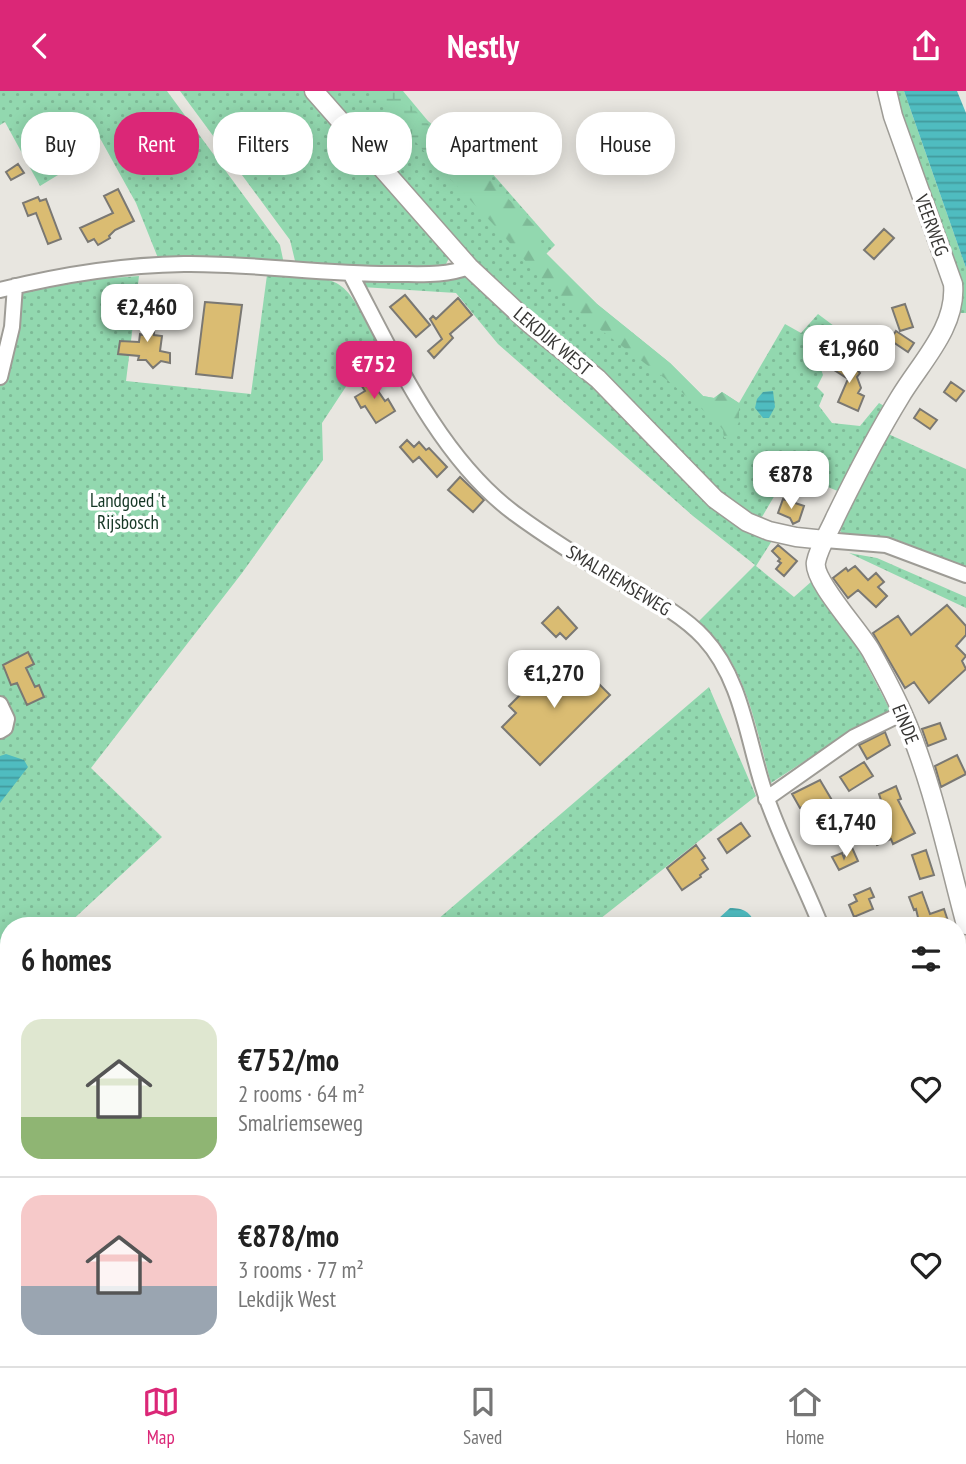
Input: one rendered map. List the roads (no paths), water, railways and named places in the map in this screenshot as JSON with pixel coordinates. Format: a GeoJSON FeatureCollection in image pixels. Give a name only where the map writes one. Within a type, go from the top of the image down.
{"type":"FeatureCollection","features":[{"type":"Feature","properties":{"kind":"street","name":"LEKDIJK WEST"},"geometry":{"type":"LineString","coordinates":[[314,91],[469,267],[529,323],[598,379],[715,499],[747,522],[769,531],[825,540]]}},
{"type":"Feature","properties":{"kind":"street","name":"VEERWEG"},"geometry":{"type":"LineString","coordinates":[[825,540],[881,429],[946,324],[952,304],[953,284],[887,91]]}},
{"type":"Feature","properties":{"kind":"street"},"geometry":{"type":"LineString","coordinates":[[0,377],[12,327],[7,288],[68,274],[184,264],[292,268],[351,275],[450,274],[469,267]]}},
{"type":"Feature","properties":{"kind":"street","name":"SMALRIEMSEWEG"},"geometry":{"type":"LineString","coordinates":[[351,275],[439,432],[481,485],[513,513],[590,564],[674,613],[705,638],[727,672],[745,723],[766,799],[817,917]]}},
{"type":"Feature","properties":{"kind":"street"},"geometry":{"type":"LineString","coordinates":[[825,540],[893,546],[966,575]]}},
{"type":"Feature","properties":{"kind":"street","name":"EINDE"},"geometry":{"type":"LineString","coordinates":[[825,540],[816,562],[821,582],[869,647],[903,713],[923,768],[964,917]]}},
{"type":"Feature","properties":{"kind":"street"},"geometry":{"type":"LineString","coordinates":[[0,704],[7,719],[5,728],[0,731]]}},
{"type":"Feature","properties":{"kind":"street"},"geometry":{"type":"LineString","coordinates":[[766,799],[854,737],[903,713]]}},
{"type":"Feature","properties":{"kind":"water"},"geometry":{"type":"Polygon","coordinates":[[[904,91],[957,91],[966,113],[966,268],[904,91]]]}},
{"type":"Feature","properties":{"kind":"water"},"geometry":{"type":"Polygon","coordinates":[[[773,391],[775,407],[769,418],[763,418],[755,408],[757,399],[763,392],[773,391]]]}},
{"type":"Feature","properties":{"kind":"water"},"geometry":{"type":"Polygon","coordinates":[[[6,754],[24,760],[28,767],[0,803],[0,756],[6,754]]]}},
{"type":"Feature","properties":{"kind":"water"},"geometry":{"type":"Polygon","coordinates":[[[730,908],[739,909],[752,917],[720,917],[730,908]]]}},
{"type":"Feature","properties":{"kind":"park label","name":"Landgoed 't Rijsbosch"},"geometry":{"type":"Point","coordinates":[128,511]}}]}
